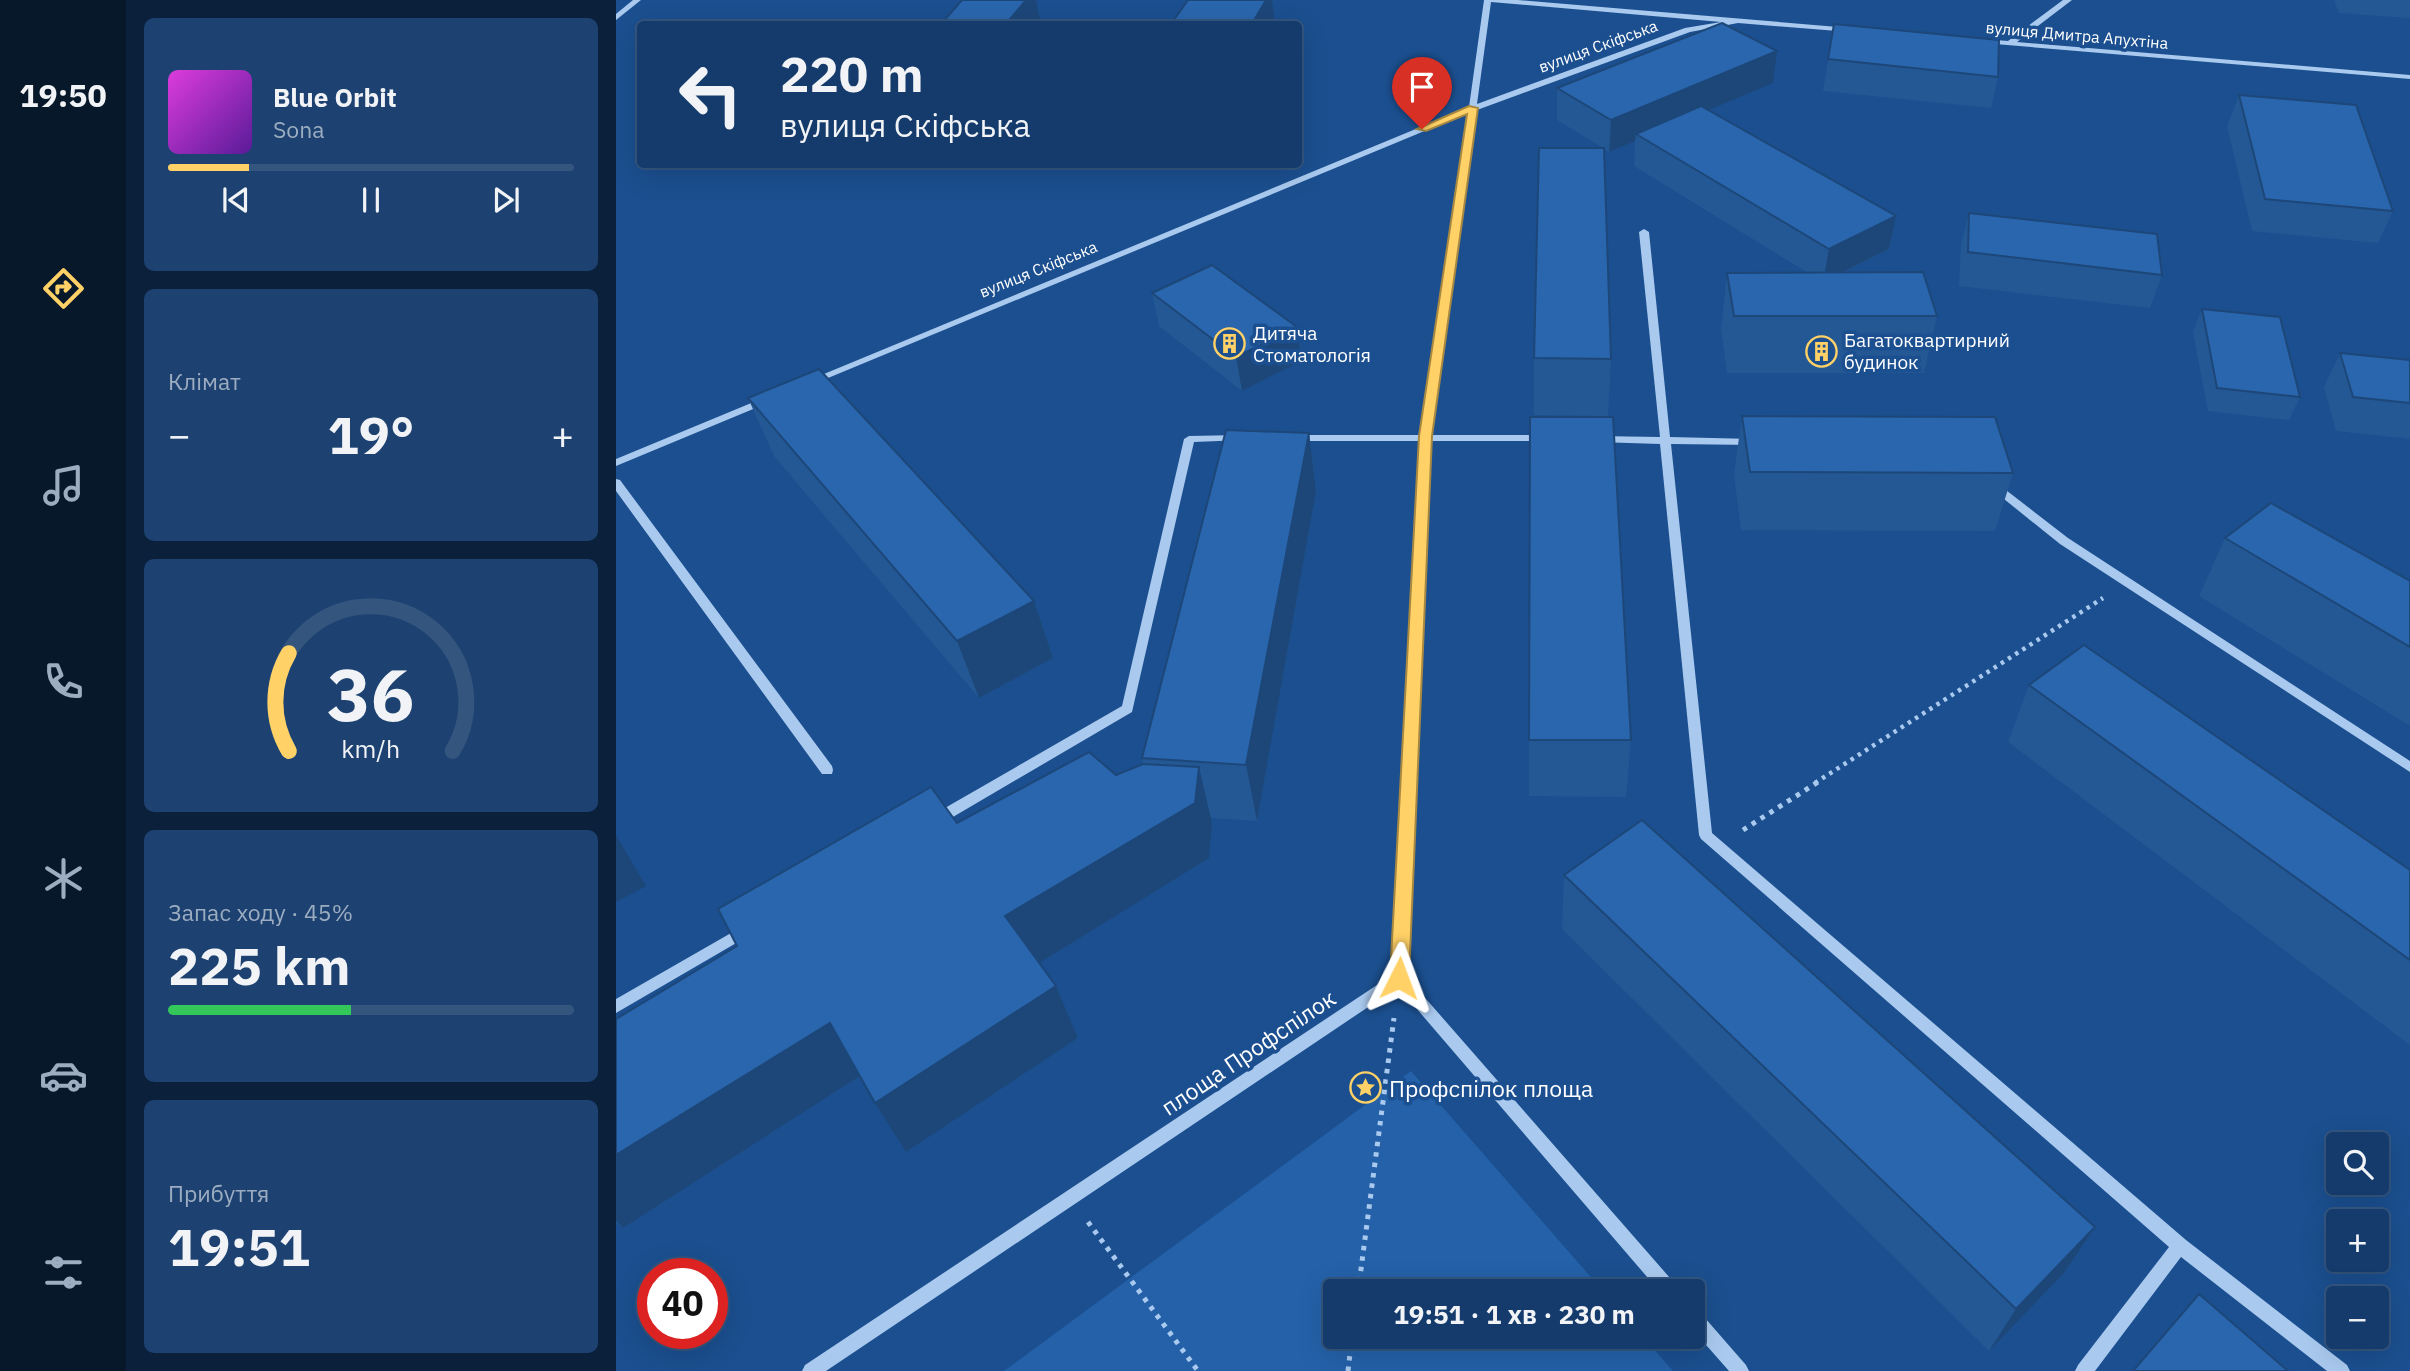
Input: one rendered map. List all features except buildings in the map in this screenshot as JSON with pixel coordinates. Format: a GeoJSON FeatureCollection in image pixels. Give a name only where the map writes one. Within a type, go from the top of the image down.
{"type":"FeatureCollection","features":[{"type":"Feature","properties":{"kind":"street"},"geometry":{"type":"LineString","coordinates":[[616,18],[637,0]]}},
{"type":"Feature","properties":{"kind":"street"},"geometry":{"type":"LineString","coordinates":[[1660,1279],[1399,978],[1426,436],[1489,0],[1860,31]]}},
{"type":"Feature","properties":{"kind":"street"},"geometry":{"type":"LineString","coordinates":[[2010,43],[2068,0]]}},
{"type":"Feature","properties":{"kind":"street","name":"вулиця Скіфська"},"geometry":{"type":"LineString","coordinates":[[803,384],[1473,108],[1688,30],[1737,20]]}},
{"type":"Feature","properties":{"kind":"street","name":"вулиця Дмитра Апухтіна"},"geometry":{"type":"LineString","coordinates":[[1969,40],[2410,77]]}},
{"type":"Feature","properties":{"kind":"street"},"geometry":{"type":"LineString","coordinates":[[1644,232],[1706,835],[2180,1247],[2341,1371]]}},
{"type":"Feature","properties":{"kind":"street"},"geometry":{"type":"LineString","coordinates":[[616,463],[778,395]]}},
{"type":"Feature","properties":{"kind":"street"},"geometry":{"type":"LineString","coordinates":[[925,827],[1128,709],[1188,439],[1258,438]]}},
{"type":"Feature","properties":{"kind":"street"},"geometry":{"type":"LineString","coordinates":[[1286,438],[1559,438]]}},
{"type":"Feature","properties":{"kind":"street"},"geometry":{"type":"LineString","coordinates":[[1586,438],[1773,442]]}},
{"type":"Feature","properties":{"kind":"street"},"geometry":{"type":"LineString","coordinates":[[1980,473],[2064,541],[2410,766]]}},
{"type":"Feature","properties":{"kind":"street"},"geometry":{"type":"LineString","coordinates":[[616,483],[827,770]]}},
{"type":"Feature","properties":{"kind":"street"},"geometry":{"type":"LineString","coordinates":[[616,1007],[759,923]]}},
{"type":"Feature","properties":{"kind":"street","name":"площа Профспілок"},"geometry":{"type":"LineString","coordinates":[[811,1371],[1399,978]]}},
{"type":"Feature","properties":{"kind":"street"},"geometry":{"type":"LineString","coordinates":[[2084,1371],[2180,1247]]}},
{"type":"Feature","properties":{"kind":"street"},"geometry":{"type":"LineString","coordinates":[[1705,1331],[1740,1371]]}},
{"type":"Feature","properties":{"kind":"path"},"geometry":{"type":"LineString","coordinates":[[1718,846],[2128,583]]}},
{"type":"Feature","properties":{"kind":"path"},"geometry":{"type":"LineString","coordinates":[[1360,1279],[1399,978]]}},
{"type":"Feature","properties":{"kind":"path"},"geometry":{"type":"LineString","coordinates":[[1070,1198],[1198,1371]]}},
{"type":"Feature","properties":{"kind":"path"},"geometry":{"type":"LineString","coordinates":[[1348,1371],[1351,1349]]}},
{"type":"Feature","properties":{"kind":"shaded area"},"geometry":{"type":"Polygon","coordinates":[[[1411,1071],[1593,1279],[1323,1279],[1323,1349],[1654,1349],[1673,1371],[1004,1371],[1411,1071]]]}},
{"type":"Feature","properties":{"kind":"place","name":"Дитяча Стоматологія"},"geometry":{"type":"Point","coordinates":[1230,344]}},
{"type":"Feature","properties":{"kind":"place","name":"Багатоквартирний будинок"},"geometry":{"type":"Point","coordinates":[1821,351]}},
{"type":"Feature","properties":{"kind":"place","name":"Профспілок площа"},"geometry":{"type":"Point","coordinates":[1366,1088]}},
{"type":"Feature","properties":{"kind":"route"},"geometry":{"type":"LineString","coordinates":[[1399,978],[1426,436],[1473,108],[1422,129]]}}]}
